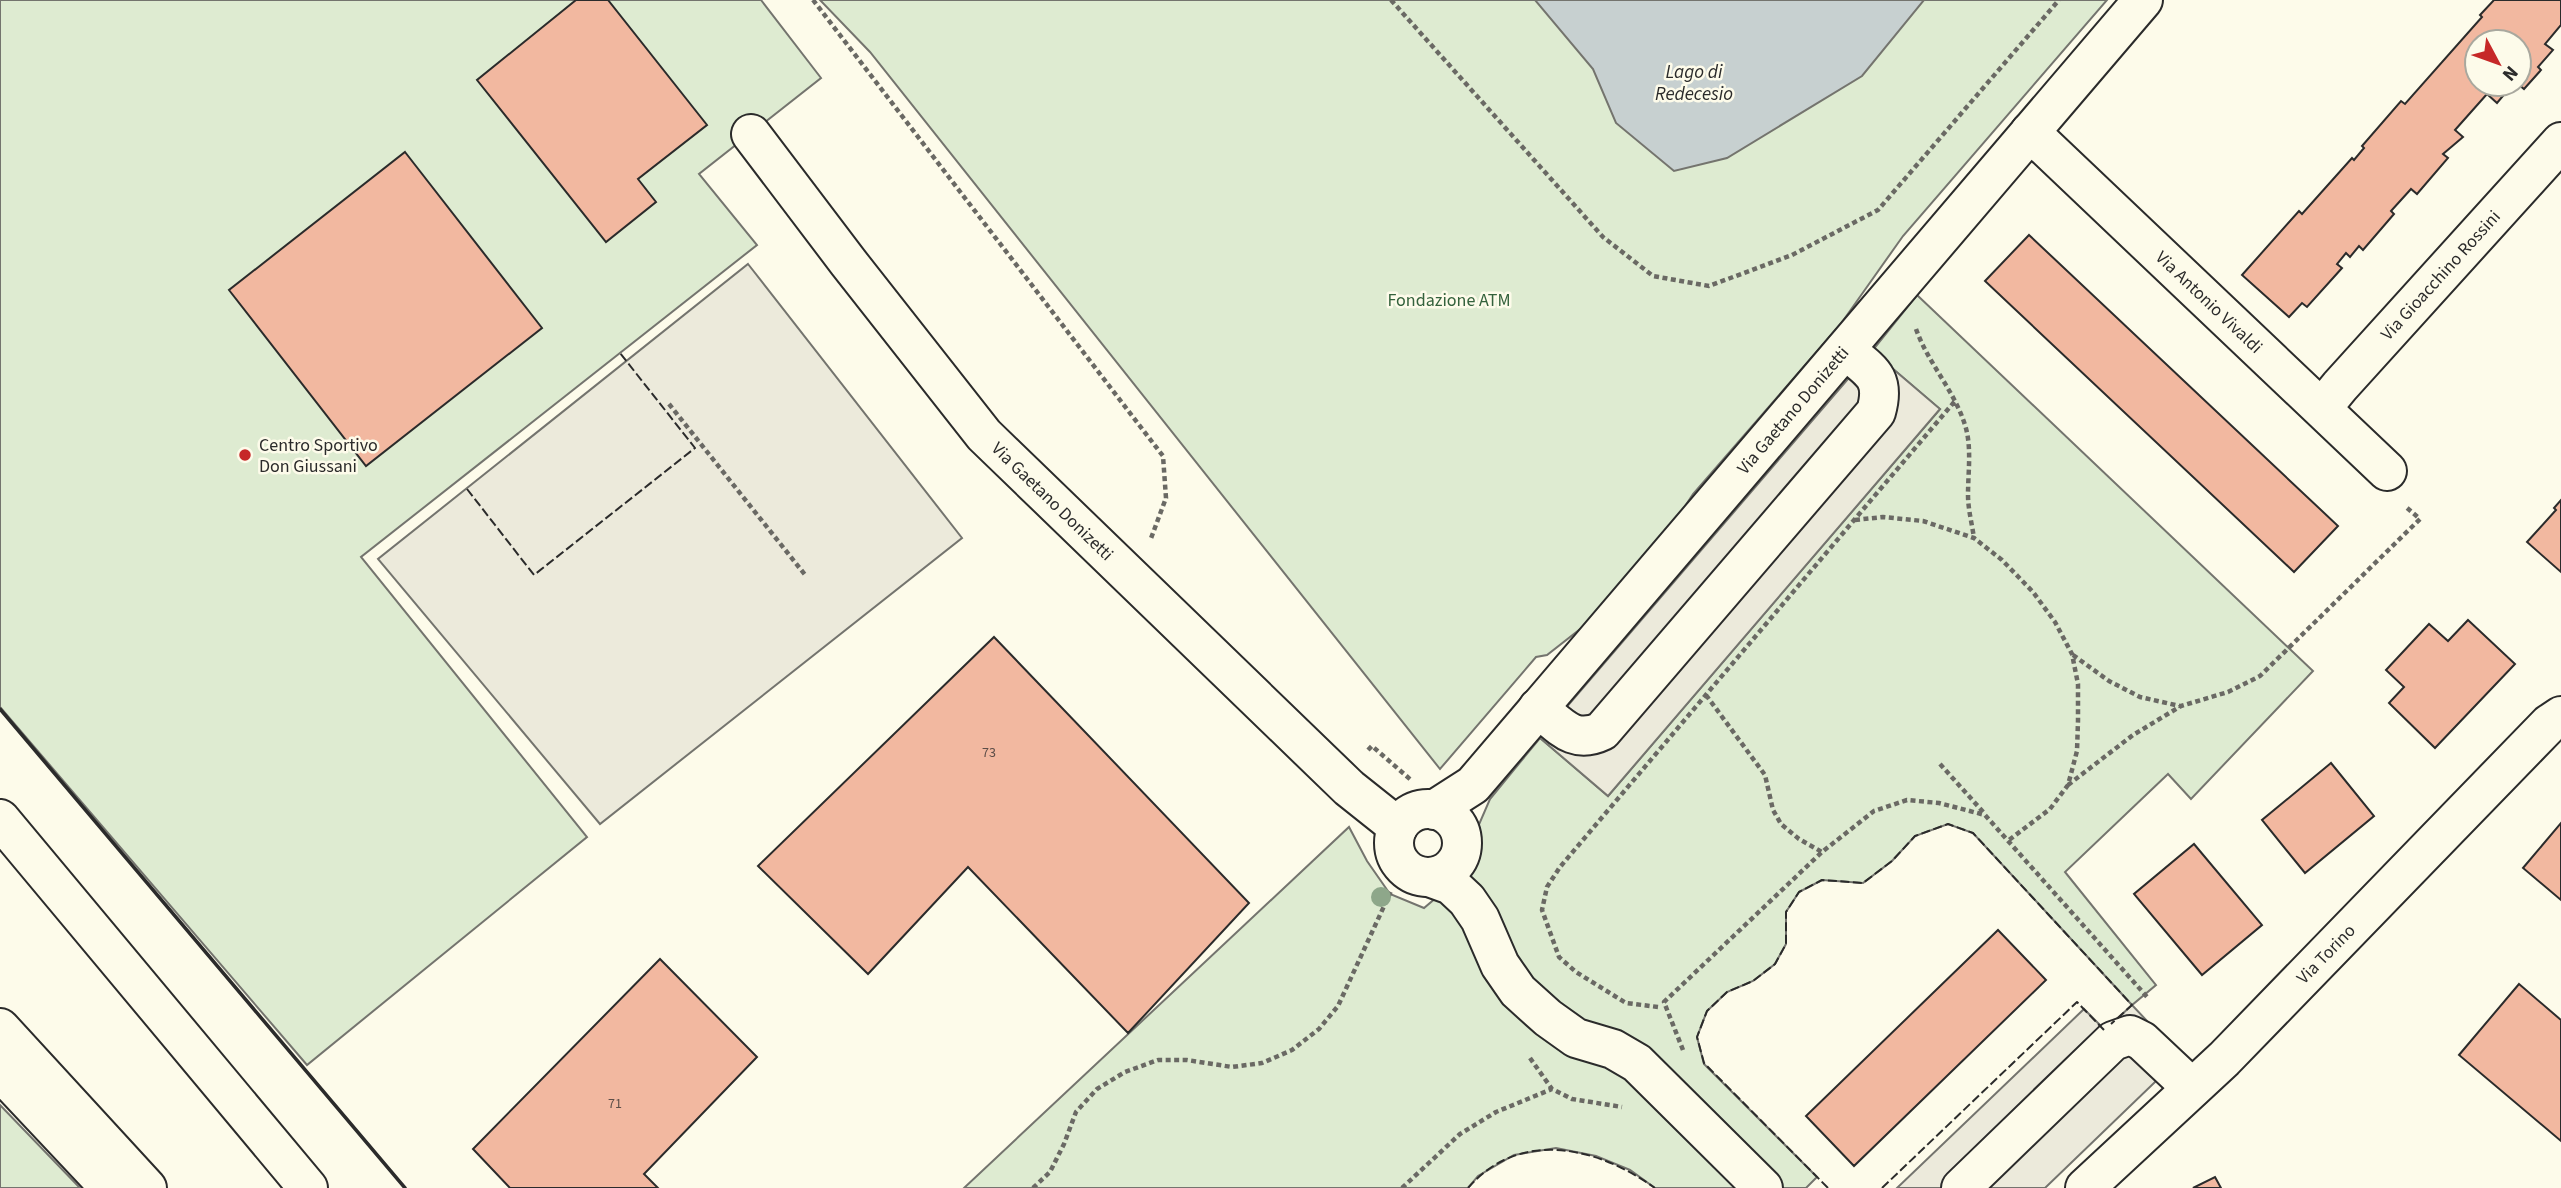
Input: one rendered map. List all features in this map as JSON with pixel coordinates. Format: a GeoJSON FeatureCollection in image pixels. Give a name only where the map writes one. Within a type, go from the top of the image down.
{"type":"FeatureCollection","features":[{"type":"Feature","properties":{"kind":"street","name":"Via Gaetano Donizetti"},"geometry":{"type":"LineString","coordinates":[[1434,810],[1473,785],[2143,0]]}},
{"type":"Feature","properties":{"kind":"street","name":"Via Antonio Vivaldi"},"geometry":{"type":"LineString","coordinates":[[2030,132],[2387,471]]}},
{"type":"Feature","properties":{"kind":"street","name":"Via Gaetano Donizetti"},"geometry":{"type":"LineString","coordinates":[[751,134],[985,435],[1349,788],[1398,827]]}},
{"type":"Feature","properties":{"kind":"street","name":"Via Gioacchino Rossini"},"geometry":{"type":"LineString","coordinates":[[2322,408],[2561,142]]}},
{"type":"Feature","properties":{"kind":"street"},"geometry":{"type":"LineString","coordinates":[[1538,708],[1570,733],[1588,737],[1602,731],[1876,412],[1881,393],[1877,379],[1845,350]]}},
{"type":"Feature","properties":{"kind":"street","name":"Via Torino"},"geometry":{"type":"LineString","coordinates":[[2085,1188],[2243,1039],[2549,724],[2561,716]]}},
{"type":"Feature","properties":{"kind":"street"},"geometry":{"type":"LineString","coordinates":[[1423,809],[1434,810],[1444,814],[1459,829],[1461,851],[1456,861],[1440,875],[1411,882],[1417,875],[1407,870],[1399,861],[1394,850],[1394,838],[1398,827],[1413,813],[1423,809]]}},
{"type":"Feature","properties":{"kind":"street"},"geometry":{"type":"LineString","coordinates":[[0,820],[308,1188]]}},
{"type":"Feature","properties":{"kind":"street"},"geometry":{"type":"LineString","coordinates":[[1411,882],[1451,885],[1467,900],[1480,919],[1500,965],[1518,991],[1576,1038],[1613,1049],[1637,1063],[1763,1188]]}},
{"type":"Feature","properties":{"kind":"street"},"geometry":{"type":"LineString","coordinates":[[0,1028],[147,1188]]}},
{"type":"Feature","properties":{"kind":"street"},"geometry":{"type":"LineString","coordinates":[[1961,1188],[2113,1041],[2130,1035],[2143,1041],[2192,1088]]}},
{"type":"Feature","properties":{"kind":"street"},"geometry":{"type":"LineString","coordinates":[[0,1071],[110,1188]]}},
{"type":"Feature","properties":{"kind":"path"},"geometry":{"type":"LineString","coordinates":[[813,0],[1163,456],[1166,498],[1135,582]]}},
{"type":"Feature","properties":{"kind":"path"},"geometry":{"type":"LineString","coordinates":[[1391,0],[1603,237],[1653,276],[1709,286],[1793,255],[1878,210],[2059,0]]}},
{"type":"Feature","properties":{"kind":"path"},"geometry":{"type":"LineString","coordinates":[[1900,285],[1922,347],[1955,401],[1965,426],[1969,454],[1968,498],[1974,538]]}},
{"type":"Feature","properties":{"kind":"path"},"geometry":{"type":"LineString","coordinates":[[1658,1007],[1626,1003],[1559,957],[1542,910],[1547,887],[1560,867],[1955,401]]}},
{"type":"Feature","properties":{"kind":"path"},"geometry":{"type":"LineString","coordinates":[[669,404],[806,576]]}},
{"type":"Feature","properties":{"kind":"path"},"geometry":{"type":"LineString","coordinates":[[2009,840],[2050,809],[2068,785],[2133,735],[2181,706],[2228,692],[2260,676],[2420,519],[2391,493],[2387,471]]}},
{"type":"Feature","properties":{"kind":"path"},"geometry":{"type":"LineString","coordinates":[[1854,520],[1883,517],[1923,521],[1974,538],[2002,559],[2033,592],[2072,654],[2078,684],[2077,751],[2068,785]]}},
{"type":"Feature","properties":{"kind":"path"},"geometry":{"type":"LineString","coordinates":[[2072,654],[2109,681],[2140,697],[2181,706]]}},
{"type":"Feature","properties":{"kind":"path"},"geometry":{"type":"LineString","coordinates":[[1706,695],[1765,775],[1773,810],[1781,824],[1799,839],[1822,852]]}},
{"type":"Feature","properties":{"kind":"path"},"geometry":{"type":"LineString","coordinates":[[1940,764],[2154,1005]]}},
{"type":"Feature","properties":{"kind":"path"},"geometry":{"type":"LineString","coordinates":[[1686,1057],[1664,1002],[1822,852],[1874,811],[1907,800],[1939,803],[1985,815]]}},
{"type":"Feature","properties":{"kind":"path"},"geometry":{"type":"LineString","coordinates":[[1033,1188],[1051,1172],[1076,1112],[1097,1089],[1125,1072],[1158,1060],[1188,1060],[1232,1067],[1262,1063],[1292,1050],[1319,1029],[1338,1006],[1411,882]]}},
{"type":"Feature","properties":{"kind":"path"},"geometry":{"type":"LineString","coordinates":[[1402,1188],[1460,1134],[1496,1112],[1552,1089]]}},
{"type":"Feature","properties":{"kind":"green space","name":"Centro Sportivo Don Giussani"},"geometry":{"type":"Polygon","coordinates":[[[0,0],[761,0],[821,78],[699,174],[757,245],[361,557],[587,837],[307,1065],[0,707],[0,0]]]}},
{"type":"Feature","properties":{"kind":"green space","name":"Fondazione ATM"},"geometry":{"type":"Polygon","coordinates":[[[820,0],[2107,0],[1903,236],[1840,325],[1693,494],[1630,590],[1547,655],[1536,657],[1440,769],[870,52],[820,0]]]}},
{"type":"Feature","properties":{"kind":"green space"},"geometry":{"type":"Polygon","coordinates":[[[1917,295],[2313,671],[2191,799],[2168,774],[2065,872],[2156,985],[2132,1005],[1973,833],[1948,824],[1915,836],[1892,861],[1863,883],[1822,880],[1799,892],[1786,912],[1786,944],[1775,964],[1753,981],[1727,992],[1707,1011],[1697,1037],[1704,1064],[1817,1177],[1806,1188],[1655,1188],[1630,1170],[1596,1156],[1556,1148],[1514,1155],[1478,1176],[1468,1188],[964,1188],[1349,827],[1367,861],[1390,894],[1424,908],[1451,885],[1471,861],[1477,829],[1490,799],[1540,738],[1608,796],[1940,409],[1872,351],[1917,295]]]}},
{"type":"Feature","properties":{"kind":"green space"},"geometry":{"type":"Polygon","coordinates":[[[0,1105],[80,1188],[0,1188],[0,1105]]]}},
{"type":"Feature","properties":{"kind":"shaded area"},"geometry":{"type":"Polygon","coordinates":[[[748,264],[962,538],[600,824],[378,559],[748,264]]]}},
{"type":"Feature","properties":{"kind":"shaded area"},"geometry":{"type":"Polygon","coordinates":[[[1872,351],[1940,409],[1608,796],[1540,738],[1872,351]]]}},
{"type":"Feature","properties":{"kind":"shaded area"},"geometry":{"type":"Polygon","coordinates":[[[2132,1005],[2181,1057],[2045,1188],[1897,1188],[2084,1009],[2105,1030],[2132,1005]]]}},
{"type":"Feature","properties":{"kind":"water","name":"Lago di Redecesio"},"geometry":{"type":"Polygon","coordinates":[[[1535,0],[1924,0],[1862,76],[1727,158],[1674,171],[1616,123],[1593,69],[1535,0]]]}},
{"type":"Feature","properties":{"kind":"building"},"geometry":{"type":"Polygon","coordinates":[[[576,0],[608,0],[707,125],[638,179],[656,202],[606,242],[477,80],[576,0]]]}},
{"type":"Feature","properties":{"kind":"building"},"geometry":{"type":"Polygon","coordinates":[[[2494,0],[2561,0],[2561,25],[2545,44],[2553,50],[2538,67],[2541,70],[2533,79],[2533,28],[2472,28],[2482,17],[2480,15],[2494,0]]]}},
{"type":"Feature","properties":{"kind":"building"},"geometry":{"type":"Polygon","coordinates":[[[2463,38],[2463,98],[2483,98],[2455,130],[2463,137],[2443,154],[2448,158],[2417,194],[2411,189],[2391,211],[2394,214],[2363,250],[2359,246],[2350,257],[2346,253],[2337,264],[2342,268],[2307,307],[2302,303],[2289,317],[2242,275],[2299,211],[2302,214],[2352,158],[2354,160],[2364,148],[2362,146],[2401,101],[2405,104],[2463,38]]]}},
{"type":"Feature","properties":{"kind":"building"},"geometry":{"type":"Polygon","coordinates":[[[405,152],[542,328],[366,466],[229,290],[405,152]]]}},
{"type":"Feature","properties":{"kind":"building"},"geometry":{"type":"Polygon","coordinates":[[[2029,235],[2338,526],[2294,572],[1985,281],[2029,235]]]}},
{"type":"Feature","properties":{"kind":"building"},"geometry":{"type":"Polygon","coordinates":[[[2561,500],[2561,572],[2527,542],[2556,510],[2554,508],[2561,500]]]}},
{"type":"Feature","properties":{"kind":"building"},"geometry":{"type":"Polygon","coordinates":[[[2468,620],[2515,664],[2435,748],[2389,703],[2404,687],[2386,670],[2429,624],[2448,641],[2468,620]]]}},
{"type":"Feature","properties":{"kind":"building"},"geometry":{"type":"Polygon","coordinates":[[[994,637],[1249,903],[1128,1033],[968,867],[868,974],[758,866],[994,637]]]}},
{"type":"Feature","properties":{"kind":"building"},"geometry":{"type":"Polygon","coordinates":[[[2331,763],[2374,816],[2305,873],[2262,820],[2331,763]]]}},
{"type":"Feature","properties":{"kind":"building"},"geometry":{"type":"Polygon","coordinates":[[[2561,823],[2561,900],[2523,868],[2561,823]]]}},
{"type":"Feature","properties":{"kind":"building"},"geometry":{"type":"Polygon","coordinates":[[[2194,844],[2262,925],[2202,975],[2134,894],[2194,844]]]}},
{"type":"Feature","properties":{"kind":"building"},"geometry":{"type":"Polygon","coordinates":[[[1998,930],[2046,980],[1854,1166],[1806,1116],[1998,930]]]}},
{"type":"Feature","properties":{"kind":"building"},"geometry":{"type":"Polygon","coordinates":[[[660,959],[757,1057],[644,1174],[658,1188],[510,1188],[473,1149],[660,959]]]}},
{"type":"Feature","properties":{"kind":"building"},"geometry":{"type":"Polygon","coordinates":[[[2519,984],[2561,1020],[2561,1141],[2459,1055],[2519,984]]]}},
{"type":"Feature","properties":{"kind":"building"},"geometry":{"type":"Polygon","coordinates":[[[2215,1177],[2221,1188],[2193,1188],[2215,1177]]]}},
{"type":"Feature","properties":{"kind":"fence"},"geometry":{"type":"LineString","coordinates":[[467,489],[534,575],[695,448],[620,353]]}},
{"type":"Feature","properties":{"kind":"fence"},"geometry":{"type":"LineString","coordinates":[[1828,1188],[1704,1063],[1697,1037],[1707,1011],[1727,992],[1753,981],[1775,964],[1786,944],[1786,912],[1799,892],[1822,880],[1863,883],[1892,861],[1915,836],[1948,824],[1973,833],[2132,1005],[2111,1024]]}},
{"type":"Feature","properties":{"kind":"fence"},"geometry":{"type":"LineString","coordinates":[[1882,1188],[2077,1002],[2104,1030]]}},
{"type":"Feature","properties":{"kind":"fence"},"geometry":{"type":"LineString","coordinates":[[1468,1188],[1489,1169],[1511,1157],[1535,1151],[1560,1150],[1609,1162],[1655,1188]]}},
{"type":"Feature","properties":{"kind":"wall"},"geometry":{"type":"LineString","coordinates":[[0,709],[405,1188]]}},
{"type":"Feature","properties":{"kind":"place","name":"Centro Sportivo Don Giussani"},"geometry":{"type":"Point","coordinates":[245,455]}}]}
